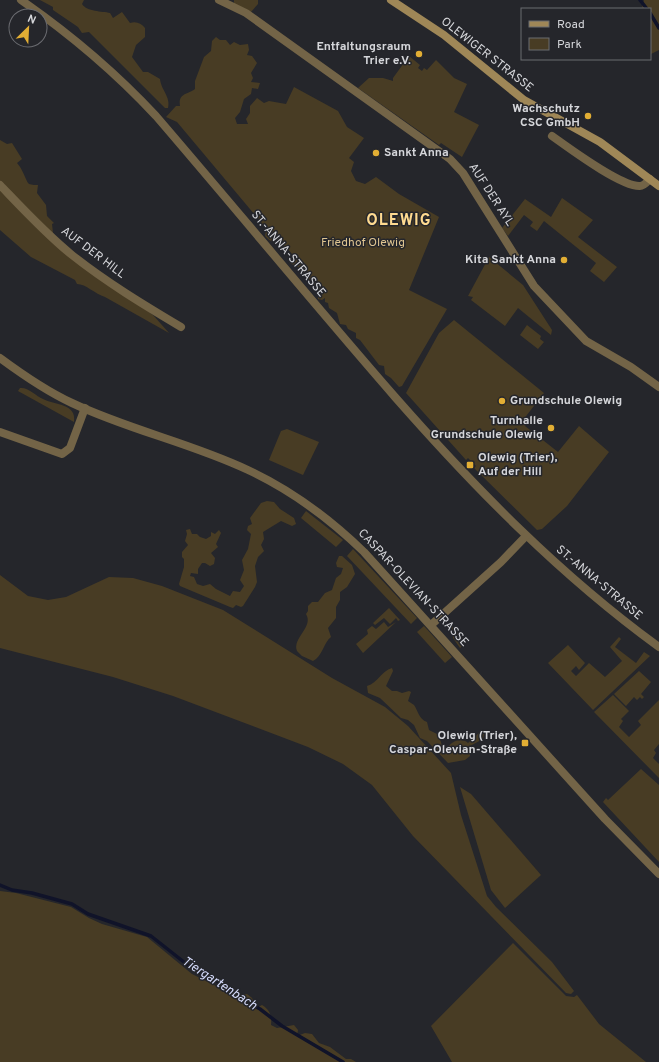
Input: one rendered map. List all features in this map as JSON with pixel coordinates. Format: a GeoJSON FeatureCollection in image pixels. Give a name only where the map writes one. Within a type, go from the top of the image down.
{"type":"FeatureCollection","features":[{"type":"Feature","properties":{"kind":"street","name":"ST.-ANNA-STRASSE"},"geometry":{"type":"LineString","coordinates":[[21,0],[76,40],[139,98],[424,430],[463,473],[526,536],[596,598],[659,647]]}},
{"type":"Feature","properties":{"kind":"street","name":"AUF DER AYL"},"geometry":{"type":"LineString","coordinates":[[219,0],[252,17],[450,159],[463,173],[534,286],[586,341],[631,367],[659,387]]}},
{"type":"Feature","properties":{"kind":"street","name":"OLEWIGER STRASSE"},"geometry":{"type":"LineString","coordinates":[[391,0],[444,35],[524,100],[600,142],[659,186]]}},
{"type":"Feature","properties":{"kind":"street"},"geometry":{"type":"LineString","coordinates":[[552,136],[587,161],[619,179],[639,186],[644,185],[650,179]]}},
{"type":"Feature","properties":{"kind":"street","name":"AUF DER HILL"},"geometry":{"type":"LineString","coordinates":[[0,185],[36,222],[72,255],[129,295],[181,327]]}},
{"type":"Feature","properties":{"kind":"street","name":"CASPAR-OLEVIAN-STRASSE"},"geometry":{"type":"LineString","coordinates":[[0,358],[48,390],[85,408],[227,460],[249,470],[289,493],[350,538],[606,819],[659,874]]}},
{"type":"Feature","properties":{"kind":"street"},"geometry":{"type":"LineString","coordinates":[[0,432],[62,454],[70,448],[85,408]]}},
{"type":"Feature","properties":{"kind":"street"},"geometry":{"type":"LineString","coordinates":[[431,626],[490,572],[526,536]]}},
{"type":"Feature","properties":{"kind":"green space"},"geometry":{"type":"Polygon","coordinates":[[[40,0],[84,0],[82,4],[84,7],[95,11],[110,13],[113,18],[122,12],[130,23],[136,22],[142,25],[145,28],[145,37],[136,45],[132,57],[143,72],[148,72],[160,79],[168,100],[168,108],[165,108],[89,32],[82,33],[78,27],[53,10],[53,7],[40,0]]]}},
{"type":"Feature","properties":{"kind":"green space"},"geometry":{"type":"Polygon","coordinates":[[[234,0],[258,0],[258,4],[251,12],[234,4],[234,0]]]}},
{"type":"Feature","properties":{"kind":"green space"},"geometry":{"type":"Polygon","coordinates":[[[644,0],[659,0],[659,50],[651,54],[651,8],[643,8],[644,0]]]}},
{"type":"Feature","properties":{"kind":"green space","name":"Friedhof Olewig"},"geometry":{"type":"Polygon","coordinates":[[[216,37],[220,40],[226,40],[230,45],[234,42],[240,45],[248,44],[249,50],[247,55],[252,56],[257,63],[251,73],[253,78],[251,82],[260,83],[258,89],[252,88],[251,94],[244,99],[240,112],[235,118],[237,124],[248,124],[246,119],[250,113],[250,106],[257,98],[264,103],[269,101],[286,104],[294,87],[338,111],[347,127],[364,138],[349,158],[354,162],[351,171],[356,181],[365,184],[376,177],[399,194],[439,217],[409,290],[447,309],[402,386],[399,387],[385,374],[384,366],[379,365],[360,340],[356,338],[356,333],[348,329],[346,325],[340,324],[337,313],[329,308],[328,303],[325,302],[325,298],[322,300],[318,299],[318,293],[304,273],[288,260],[293,255],[287,248],[271,241],[265,236],[266,229],[260,221],[177,122],[166,117],[176,106],[180,106],[180,99],[182,96],[195,89],[195,81],[204,57],[211,51],[212,41],[216,37]]]}},
{"type":"Feature","properties":{"kind":"green space"},"geometry":{"type":"Polygon","coordinates":[[[409,56],[420,65],[418,68],[422,71],[424,68],[427,70],[436,60],[454,78],[467,84],[454,112],[479,125],[462,157],[441,143],[439,145],[358,88],[369,78],[383,78],[393,81],[393,78],[409,56]]]}},
{"type":"Feature","properties":{"kind":"green space"},"geometry":{"type":"Polygon","coordinates":[[[0,140],[7,144],[12,143],[22,159],[17,163],[28,183],[31,185],[38,185],[37,193],[46,205],[47,216],[54,223],[52,224],[53,233],[49,237],[153,315],[169,333],[87,287],[77,284],[75,280],[31,257],[0,230],[0,140]]]}},
{"type":"Feature","properties":{"kind":"green space"},"geometry":{"type":"Polygon","coordinates":[[[562,198],[593,220],[578,237],[617,267],[604,282],[590,271],[596,263],[544,221],[537,231],[530,226],[533,222],[524,215],[508,236],[502,228],[525,199],[551,217],[562,198]]]}},
{"type":"Feature","properties":{"kind":"green space"},"geometry":{"type":"Polygon","coordinates":[[[489,257],[523,285],[552,330],[551,335],[518,308],[505,326],[471,300],[473,297],[468,296],[489,257]]]}},
{"type":"Feature","properties":{"kind":"green space","name":"Grundschule Olewig"},"geometry":{"type":"Polygon","coordinates":[[[454,320],[544,393],[523,420],[526,424],[525,426],[558,452],[579,426],[609,452],[567,506],[542,529],[537,530],[474,468],[476,466],[468,458],[466,460],[406,393],[439,333],[454,320]]]}},
{"type":"Feature","properties":{"kind":"green space"},"geometry":{"type":"Polygon","coordinates":[[[527,325],[541,336],[540,339],[544,342],[538,349],[520,335],[527,325]]]}},
{"type":"Feature","properties":{"kind":"green space"},"geometry":{"type":"Polygon","coordinates":[[[20,388],[29,390],[43,399],[68,408],[72,411],[74,422],[18,391],[20,388]]]}},
{"type":"Feature","properties":{"kind":"green space"},"geometry":{"type":"Polygon","coordinates":[[[287,429],[319,442],[303,475],[269,460],[281,431],[287,429]]]}},
{"type":"Feature","properties":{"kind":"green space"},"geometry":{"type":"Polygon","coordinates":[[[267,501],[274,502],[280,509],[294,518],[296,524],[292,526],[281,521],[263,532],[264,539],[261,545],[264,551],[258,557],[255,566],[257,582],[243,606],[241,607],[236,605],[233,608],[180,586],[179,584],[184,567],[182,552],[188,545],[185,541],[187,534],[186,530],[190,529],[192,534],[197,534],[206,539],[211,536],[211,532],[215,534],[219,530],[221,533],[216,544],[218,547],[211,553],[215,558],[214,564],[210,566],[202,563],[198,569],[198,574],[191,573],[190,576],[194,577],[197,584],[203,586],[210,584],[216,589],[230,596],[233,591],[240,592],[244,586],[240,580],[244,570],[242,560],[248,549],[251,534],[247,530],[248,526],[252,524],[250,518],[261,503],[267,501]]]}},
{"type":"Feature","properties":{"kind":"green space"},"geometry":{"type":"Polygon","coordinates":[[[306,511],[343,540],[336,547],[301,518],[306,511]]]}},
{"type":"Feature","properties":{"kind":"green space"},"geometry":{"type":"Polygon","coordinates":[[[353,549],[417,618],[411,624],[347,556],[353,549]]]}},
{"type":"Feature","properties":{"kind":"green space"},"geometry":{"type":"Polygon","coordinates":[[[339,556],[342,556],[352,565],[355,574],[347,587],[340,592],[340,600],[336,607],[336,618],[328,628],[331,637],[326,642],[319,656],[313,661],[302,656],[297,651],[296,646],[307,623],[308,619],[306,614],[308,611],[308,606],[312,602],[318,602],[325,593],[332,590],[336,578],[341,574],[343,568],[337,567],[336,563],[339,556]]]}},
{"type":"Feature","properties":{"kind":"green space"},"geometry":{"type":"Polygon","coordinates":[[[0,575],[28,596],[48,600],[66,597],[109,577],[133,578],[162,586],[223,610],[332,678],[385,707],[408,726],[451,773],[461,815],[487,896],[496,907],[552,962],[574,991],[571,994],[566,993],[413,836],[372,785],[343,764],[308,747],[173,696],[113,677],[0,648],[0,575]]]}},
{"type":"Feature","properties":{"kind":"green space"},"geometry":{"type":"Polygon","coordinates":[[[389,608],[400,620],[398,621],[396,618],[390,624],[384,618],[375,625],[373,623],[389,608]]]}},
{"type":"Feature","properties":{"kind":"green space"},"geometry":{"type":"Polygon","coordinates":[[[384,622],[388,627],[396,622],[363,653],[356,644],[368,634],[367,630],[372,626],[376,629],[384,622]]]}},
{"type":"Feature","properties":{"kind":"green space"},"geometry":{"type":"Polygon","coordinates":[[[451,625],[467,642],[460,648],[453,638],[451,625]]]}},
{"type":"Feature","properties":{"kind":"green space"},"geometry":{"type":"Polygon","coordinates":[[[424,626],[452,657],[445,663],[417,632],[424,626]]]}},
{"type":"Feature","properties":{"kind":"green space"},"geometry":{"type":"Polygon","coordinates":[[[619,637],[621,639],[615,647],[636,663],[644,652],[650,656],[593,710],[548,663],[568,645],[585,663],[579,670],[576,666],[571,671],[576,676],[589,663],[605,677],[622,661],[610,647],[619,637]]]}},
{"type":"Feature","properties":{"kind":"green space"},"geometry":{"type":"Polygon","coordinates":[[[392,668],[393,671],[386,686],[392,691],[402,693],[409,691],[411,692],[408,701],[414,705],[420,717],[427,722],[429,730],[439,735],[442,746],[445,749],[456,741],[462,740],[468,743],[480,732],[484,733],[483,739],[470,746],[470,756],[465,760],[448,763],[427,741],[420,738],[414,725],[408,720],[401,718],[380,698],[368,693],[367,686],[392,668]]]}},
{"type":"Feature","properties":{"kind":"green space"},"geometry":{"type":"Polygon","coordinates":[[[639,671],[651,682],[641,694],[644,697],[642,699],[640,697],[637,700],[634,697],[626,706],[614,694],[639,671]]]}},
{"type":"Feature","properties":{"kind":"green space"},"geometry":{"type":"Polygon","coordinates":[[[613,695],[629,711],[621,719],[623,721],[619,727],[629,737],[641,725],[638,721],[659,700],[659,744],[654,750],[656,753],[653,758],[659,764],[659,778],[594,712],[613,695]]]}},
{"type":"Feature","properties":{"kind":"green space"},"geometry":{"type":"Polygon","coordinates":[[[641,769],[659,785],[659,862],[603,802],[606,798],[608,800],[641,769]]]}},
{"type":"Feature","properties":{"kind":"green space"},"geometry":{"type":"Polygon","coordinates":[[[460,787],[471,794],[541,875],[505,908],[491,890],[460,787]]]}},
{"type":"Feature","properties":{"kind":"green space"},"geometry":{"type":"Polygon","coordinates":[[[0,891],[16,893],[71,907],[102,924],[147,937],[192,974],[214,985],[223,992],[233,990],[239,995],[247,994],[252,998],[256,1008],[262,1005],[269,1011],[271,1016],[271,1025],[277,1028],[294,1025],[298,1030],[297,1036],[305,1033],[312,1034],[319,1043],[330,1047],[346,1059],[351,1059],[356,1062],[0,1062],[0,891]]]}},
{"type":"Feature","properties":{"kind":"green space"},"geometry":{"type":"Polygon","coordinates":[[[513,943],[566,996],[574,997],[577,995],[599,1024],[646,1062],[452,1062],[431,1026],[513,943]]]}},
{"type":"Feature","properties":{"kind":"waterway"},"geometry":{"type":"LineString","coordinates":[[640,0],[646,8]]}},
{"type":"Feature","properties":{"kind":"waterway"},"geometry":{"type":"LineString","coordinates":[[651,15],[659,28]]}},
{"type":"Feature","properties":{"kind":"waterway","name":"Tiergartenbach"},"geometry":{"type":"LineString","coordinates":[[0,885],[12,890],[32,893],[72,904],[88,914],[151,936],[194,970],[219,982],[238,996],[260,1009],[282,1026],[343,1062]]}},
{"type":"Feature","properties":{"kind":"place","name":"Entfaltungsraum Trier e.V."},"geometry":{"type":"Point","coordinates":[419,54]}},
{"type":"Feature","properties":{"kind":"place","name":"Wachschutz CSC GmbH"},"geometry":{"type":"Point","coordinates":[588,116]}},
{"type":"Feature","properties":{"kind":"place","name":"Sankt Anna"},"geometry":{"type":"Point","coordinates":[376,153]}},
{"type":"Feature","properties":{"kind":"place","name":"Kita Sankt Anna"},"geometry":{"type":"Point","coordinates":[564,260]}},
{"type":"Feature","properties":{"kind":"place","name":"Grundschule Olewig"},"geometry":{"type":"Point","coordinates":[502,401]}},
{"type":"Feature","properties":{"kind":"place","name":"Turnhalle Grundschule Olewig"},"geometry":{"type":"Point","coordinates":[551,428]}},
{"type":"Feature","properties":{"kind":"place","name":"Olewig (Trier), Auf der Hill"},"geometry":{"type":"Point","coordinates":[470,465]}},
{"type":"Feature","properties":{"kind":"place","name":"Olewig (Trier), Caspar-Olevian-Straße"},"geometry":{"type":"Point","coordinates":[525,743]}},
{"type":"Feature","properties":{"kind":"district","name":"OLEWIG"},"geometry":{"type":"Point","coordinates":[399,221]}}]}
